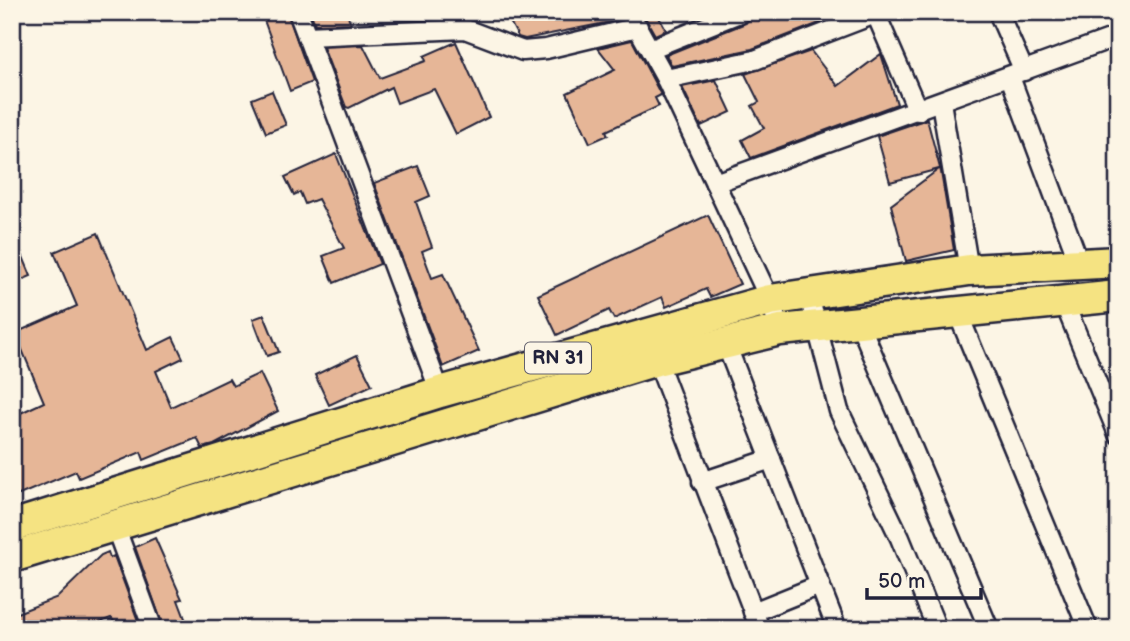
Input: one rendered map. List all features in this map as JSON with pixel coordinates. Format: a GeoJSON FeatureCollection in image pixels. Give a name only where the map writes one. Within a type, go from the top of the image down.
{"type":"FeatureCollection","features":[{"type":"Feature","properties":{"kind":"highway","name":"RN 31"},"geometry":{"type":"LineString","coordinates":[[12,527],[440,392],[770,300],[808,292],[969,270],[1118,262]]}},
{"type":"Feature","properties":{"kind":"highway","name":"RN 31"},"geometry":{"type":"LineString","coordinates":[[12,557],[657,360],[780,330],[1118,296]]}},
{"type":"Feature","properties":{"kind":"street"},"geometry":{"type":"LineString","coordinates":[[298,12],[440,392]]}},
{"type":"Feature","properties":{"kind":"street"},"geometry":{"type":"LineString","coordinates":[[650,49],[742,12]]}},
{"type":"Feature","properties":{"kind":"street"},"geometry":{"type":"LineString","coordinates":[[998,12],[1079,262]]}},
{"type":"Feature","properties":{"kind":"street"},"geometry":{"type":"LineString","coordinates":[[666,79],[755,60],[875,13],[918,111]]}},
{"type":"Feature","properties":{"kind":"street"},"geometry":{"type":"LineString","coordinates":[[307,36],[465,29],[523,51],[546,49],[634,20],[666,79],[715,183],[770,300],[780,330]]}},
{"type":"Feature","properties":{"kind":"street"},"geometry":{"type":"LineString","coordinates":[[715,183],[1118,36]]}},
{"type":"Feature","properties":{"kind":"street"},"geometry":{"type":"LineString","coordinates":[[941,102],[969,270]]}},
{"type":"Feature","properties":{"kind":"street"},"geometry":{"type":"LineString","coordinates":[[808,292],[839,411],[900,538],[937,629]]}},
{"type":"Feature","properties":{"kind":"street"},"geometry":{"type":"LineString","coordinates":[[1063,300],[1118,434]]}},
{"type":"Feature","properties":{"kind":"street"},"geometry":{"type":"LineString","coordinates":[[957,311],[1088,629]]}},
{"type":"Feature","properties":{"kind":"street"},"geometry":{"type":"LineString","coordinates":[[859,322],[989,629]]}},
{"type":"Feature","properties":{"kind":"street"},"geometry":{"type":"LineString","coordinates":[[726,344],[837,629]]}},
{"type":"Feature","properties":{"kind":"street"},"geometry":{"type":"LineString","coordinates":[[657,360],[756,621],[820,585]]}},
{"type":"Feature","properties":{"kind":"street"},"geometry":{"type":"LineString","coordinates":[[702,482],[771,459]]}},
{"type":"Feature","properties":{"kind":"street"},"geometry":{"type":"LineString","coordinates":[[115,526],[153,629]]}},
{"type":"Feature","properties":{"kind":"building"},"geometry":{"type":"Polygon","coordinates":[[[261,12],[287,12],[312,82],[290,91],[261,12]]]}},
{"type":"Feature","properties":{"kind":"building"},"geometry":{"type":"Polygon","coordinates":[[[310,12],[346,12],[351,23],[315,24],[310,12]]]}},
{"type":"Feature","properties":{"kind":"building"},"geometry":{"type":"Polygon","coordinates":[[[505,12],[618,12],[620,20],[525,39],[518,37],[505,12]]]}},
{"type":"Feature","properties":{"kind":"building"},"geometry":{"type":"Polygon","coordinates":[[[642,12],[656,12],[666,30],[655,35],[642,12]]]}},
{"type":"Feature","properties":{"kind":"building"},"geometry":{"type":"Polygon","coordinates":[[[753,12],[848,12],[752,49],[672,66],[666,55],[746,23],[753,12]]]}},
{"type":"Feature","properties":{"kind":"building"},"geometry":{"type":"Polygon","coordinates":[[[632,40],[661,95],[655,98],[659,106],[606,131],[608,135],[590,143],[567,93],[615,70],[598,48],[632,40]]]}},
{"type":"Feature","properties":{"kind":"building"},"geometry":{"type":"Polygon","coordinates":[[[456,42],[489,117],[456,134],[434,89],[397,103],[391,87],[349,108],[346,107],[323,47],[363,45],[380,78],[426,61],[424,56],[456,42]]]}},
{"type":"Feature","properties":{"kind":"building"},"geometry":{"type":"Polygon","coordinates":[[[811,51],[838,86],[881,54],[897,104],[751,158],[742,140],[764,128],[752,106],[759,102],[745,74],[811,51]]]}},
{"type":"Feature","properties":{"kind":"building"},"geometry":{"type":"Polygon","coordinates":[[[716,80],[731,112],[701,126],[682,87],[716,80]]]}},
{"type":"Feature","properties":{"kind":"building"},"geometry":{"type":"Polygon","coordinates":[[[272,91],[286,125],[266,133],[252,99],[272,91]]]}},
{"type":"Feature","properties":{"kind":"building"},"geometry":{"type":"Polygon","coordinates":[[[927,119],[941,172],[954,250],[906,261],[891,205],[939,169],[890,182],[877,136],[927,119]]]}},
{"type":"Feature","properties":{"kind":"building"},"geometry":{"type":"Polygon","coordinates":[[[336,154],[380,264],[334,283],[323,256],[344,248],[318,199],[305,204],[300,192],[294,195],[285,177],[336,154]]]}},
{"type":"Feature","properties":{"kind":"building"},"geometry":{"type":"Polygon","coordinates":[[[418,166],[430,196],[416,202],[432,247],[422,251],[432,278],[443,274],[479,351],[443,367],[374,183],[418,166]]]}},
{"type":"Feature","properties":{"kind":"building"},"geometry":{"type":"Polygon","coordinates":[[[708,215],[740,284],[710,297],[706,289],[666,307],[662,297],[614,319],[609,310],[557,335],[538,295],[708,215]]]}},
{"type":"Feature","properties":{"kind":"building"},"geometry":{"type":"Polygon","coordinates":[[[12,230],[31,276],[12,284],[12,230]]]}},
{"type":"Feature","properties":{"kind":"building"},"geometry":{"type":"Polygon","coordinates":[[[98,233],[147,350],[173,337],[183,358],[156,371],[171,407],[229,379],[233,386],[260,373],[278,411],[214,445],[202,448],[197,438],[144,460],[141,452],[79,478],[76,471],[12,498],[12,417],[44,402],[15,333],[77,306],[54,252],[98,233]]]}},
{"type":"Feature","properties":{"kind":"building"},"geometry":{"type":"Polygon","coordinates":[[[264,315],[279,352],[267,356],[253,319],[264,315]]]}},
{"type":"Feature","properties":{"kind":"building"},"geometry":{"type":"Polygon","coordinates":[[[357,355],[372,385],[329,405],[315,375],[357,355]]]}},
{"type":"Feature","properties":{"kind":"building"},"geometry":{"type":"Polygon","coordinates":[[[155,538],[182,599],[178,600],[189,629],[164,629],[135,547],[155,538]]]}},
{"type":"Feature","properties":{"kind":"building"},"geometry":{"type":"Polygon","coordinates":[[[108,552],[110,558],[114,556],[141,629],[121,629],[111,618],[82,629],[12,629],[12,615],[58,597],[101,555],[108,552]]]}}]}
